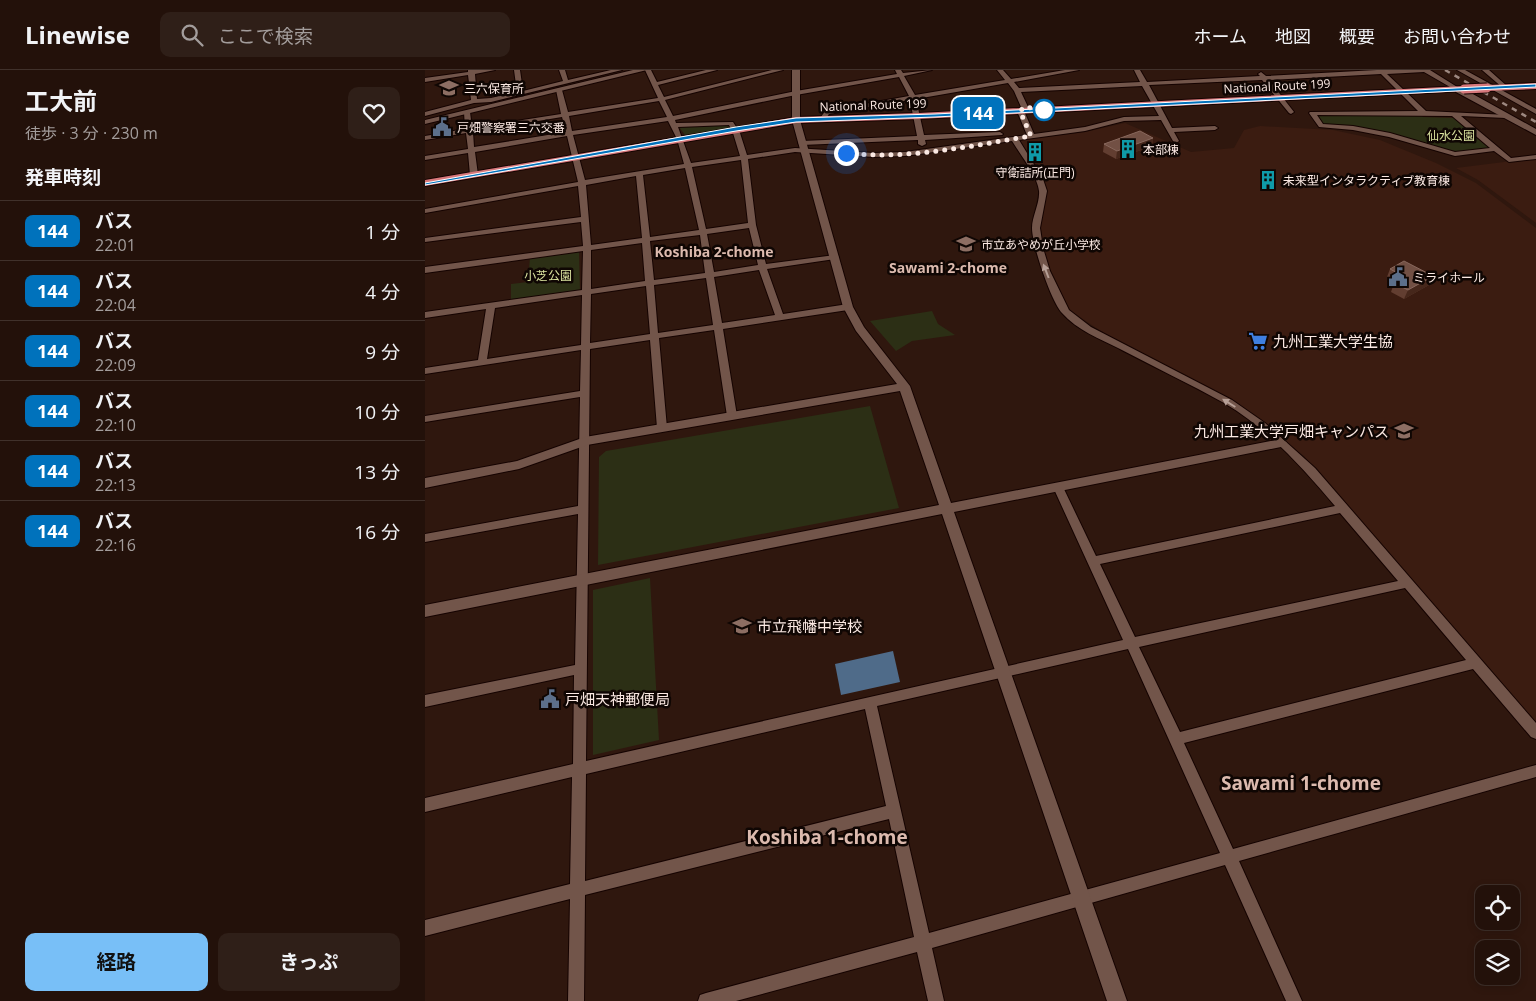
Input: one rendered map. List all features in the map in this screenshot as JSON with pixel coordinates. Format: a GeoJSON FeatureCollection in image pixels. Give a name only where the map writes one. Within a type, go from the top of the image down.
{"type":"FeatureCollection","features":[{"type":"Feature","properties":{"kind":"highway","name":"National Route 199"},"geometry":{"type":"LineString","coordinates":[[425,183],[796,120],[918,116],[1536,86]]}},
{"type":"Feature","properties":{"kind":"street"},"geometry":{"type":"LineString","coordinates":[[425,80],[492,70]]}},
{"type":"Feature","properties":{"kind":"street"},"geometry":{"type":"LineString","coordinates":[[517,70],[520,93]]}},
{"type":"Feature","properties":{"kind":"street"},"geometry":{"type":"LineString","coordinates":[[562,70],[566,82]]}},
{"type":"Feature","properties":{"kind":"street"},"geometry":{"type":"LineString","coordinates":[[425,114],[474,101],[491,100],[619,70]]}},
{"type":"Feature","properties":{"kind":"street"},"geometry":{"type":"LineString","coordinates":[[425,120],[630,70]]}},
{"type":"Feature","properties":{"kind":"street"},"geometry":{"type":"LineString","coordinates":[[425,120],[467,112],[643,70]]}},
{"type":"Feature","properties":{"kind":"street"},"geometry":{"type":"LineString","coordinates":[[648,70],[672,122],[688,165],[703,231],[732,416]]}},
{"type":"Feature","properties":{"kind":"street"},"geometry":{"type":"LineString","coordinates":[[655,84],[714,70]]}},
{"type":"Feature","properties":{"kind":"street"},"geometry":{"type":"LineString","coordinates":[[425,138],[662,99],[780,70]]}},
{"type":"Feature","properties":{"kind":"street"},"geometry":{"type":"LineString","coordinates":[[795,70],[796,120],[848,307],[853,321],[895,370],[905,386],[1117,1001]]}},
{"type":"Feature","properties":{"kind":"street"},"geometry":{"type":"LineString","coordinates":[[425,158],[570,133],[672,122],[796,93],[900,72],[929,70]]}},
{"type":"Feature","properties":{"kind":"street"},"geometry":{"type":"LineString","coordinates":[[1000,70],[1017,90],[1025,107],[1020,111],[1030,134]]}},
{"type":"Feature","properties":{"kind":"street"},"geometry":{"type":"LineString","coordinates":[[822,120],[827,112],[1076,70]]}},
{"type":"Feature","properties":{"kind":"street"},"geometry":{"type":"LineString","coordinates":[[1137,70],[1176,141]]}},
{"type":"Feature","properties":{"kind":"street"},"geometry":{"type":"LineString","coordinates":[[1258,70],[1291,112]]}},
{"type":"Feature","properties":{"kind":"street"},"geometry":{"type":"LineString","coordinates":[[1017,90],[1426,70],[1536,132]]}},
{"type":"Feature","properties":{"kind":"street"},"geometry":{"type":"LineString","coordinates":[[1460,70],[1489,88],[1534,109]]}},
{"type":"Feature","properties":{"kind":"street"},"geometry":{"type":"LineString","coordinates":[[1485,70],[1505,87]]}},
{"type":"Feature","properties":{"kind":"street"},"geometry":{"type":"LineString","coordinates":[[1381,71],[1424,113]]}},
{"type":"Feature","properties":{"kind":"street"},"geometry":{"type":"LineString","coordinates":[[471,72],[474,101]]}},
{"type":"Feature","properties":{"kind":"street"},"geometry":{"type":"LineString","coordinates":[[900,72],[913,98],[918,116],[923,152]]}},
{"type":"Feature","properties":{"kind":"street"},"geometry":{"type":"LineString","coordinates":[[559,90],[583,183],[587,247],[576,1001]]}},
{"type":"Feature","properties":{"kind":"street"},"geometry":{"type":"LineString","coordinates":[[467,112],[474,175]]}},
{"type":"Feature","properties":{"kind":"street"},"geometry":{"type":"LineString","coordinates":[[1496,149],[1455,154],[1390,135],[1353,128],[1321,126],[1312,113],[1424,113],[1506,116]]}},
{"type":"Feature","properties":{"kind":"street"},"geometry":{"type":"LineString","coordinates":[[1454,114],[1509,160],[1536,156]]}},
{"type":"Feature","properties":{"kind":"street"},"geometry":{"type":"LineString","coordinates":[[425,211],[639,173],[803,147],[921,137],[1030,134],[1085,129],[1124,120],[1163,118]]}},
{"type":"Feature","properties":{"kind":"street"},"geometry":{"type":"LineString","coordinates":[[672,122],[731,123],[736,129],[744,156],[752,225],[761,267],[779,317]]}},
{"type":"Feature","properties":{"kind":"street"},"geometry":{"type":"LineString","coordinates":[[1170,130],[1215,128]]}},
{"type":"Feature","properties":{"kind":"street"},"geometry":{"type":"LineString","coordinates":[[803,147],[888,156],[1014,138],[1030,134]]}},
{"type":"Feature","properties":{"kind":"street"},"geometry":{"type":"LineString","coordinates":[[1014,138],[1039,179],[1043,191],[1036,228],[1039,248],[1046,271],[1068,314],[1080,323],[1229,402],[1261,425],[1311,471],[1536,733]]}},
{"type":"Feature","properties":{"kind":"street"},"geometry":{"type":"LineString","coordinates":[[639,173],[647,239],[662,428]]}},
{"type":"Feature","properties":{"kind":"street"},"geometry":{"type":"LineString","coordinates":[[425,240],[586,219]]}},
{"type":"Feature","properties":{"kind":"street"},"geometry":{"type":"LineString","coordinates":[[425,270],[752,225]]}},
{"type":"Feature","properties":{"kind":"street"},"geometry":{"type":"LineString","coordinates":[[425,315],[835,257]]}},
{"type":"Feature","properties":{"kind":"street"},"geometry":{"type":"LineString","coordinates":[[482,362],[491,306]]}},
{"type":"Feature","properties":{"kind":"street"},"geometry":{"type":"LineString","coordinates":[[425,371],[848,307]]}},
{"type":"Feature","properties":{"kind":"street"},"geometry":{"type":"LineString","coordinates":[[425,483],[519,465],[585,441],[905,386]]}},
{"type":"Feature","properties":{"kind":"street"},"geometry":{"type":"LineString","coordinates":[[425,420],[585,393]]}},
{"type":"Feature","properties":{"kind":"street"},"geometry":{"type":"LineString","coordinates":[[425,611],[1281,444]]}},
{"type":"Feature","properties":{"kind":"street"},"geometry":{"type":"LineString","coordinates":[[1058,487],[1176,739],[1227,856],[1294,1001]]}},
{"type":"Feature","properties":{"kind":"street"},"geometry":{"type":"LineString","coordinates":[[1091,561],[1343,508]]}},
{"type":"Feature","properties":{"kind":"street"},"geometry":{"type":"LineString","coordinates":[[425,538],[582,509]]}},
{"type":"Feature","properties":{"kind":"street"},"geometry":{"type":"LineString","coordinates":[[425,805],[870,702],[1407,583]]}},
{"type":"Feature","properties":{"kind":"street"},"geometry":{"type":"LineString","coordinates":[[1176,739],[1477,663]]}},
{"type":"Feature","properties":{"kind":"street"},"geometry":{"type":"LineString","coordinates":[[425,701],[580,669]]}},
{"type":"Feature","properties":{"kind":"street"},"geometry":{"type":"LineString","coordinates":[[870,702],[936,1001]]}},
{"type":"Feature","properties":{"kind":"street"},"geometry":{"type":"LineString","coordinates":[[706,1001],[922,943],[1227,856],[1536,771]]}},
{"type":"Feature","properties":{"kind":"street"},"geometry":{"type":"LineString","coordinates":[[425,928],[893,811]]}},
{"type":"Feature","properties":{"kind":"shaded area","name":"九州工業大学戸畑キャンパス"},"geometry":{"type":"Polygon","coordinates":[[[1125,123],[1191,152],[1234,148],[1244,130],[1260,126],[1333,130],[1380,140],[1436,163],[1476,183],[1536,228],[1536,723],[1304,456],[1240,406],[1107,335],[1069,310],[1047,265],[1040,224],[1044,183],[1019,140],[1085,132],[1125,123]]]}},
{"type":"Feature","properties":{"kind":"shaded area"},"geometry":{"type":"Polygon","coordinates":[[[1536,158],[1536,223],[1478,180],[1456,168],[1536,158]]]}},
{"type":"Feature","properties":{"kind":"green space","name":"仙水公園"},"geometry":{"type":"Polygon","coordinates":[[[1312,113],[1419,114],[1423,117],[1455,118],[1490,149],[1451,154],[1429,144],[1390,135],[1353,128],[1321,126],[1312,113]]]}},
{"type":"Feature","properties":{"kind":"green space"},"geometry":{"type":"Polygon","coordinates":[[[728,124],[731,128],[685,135],[679,127],[728,124]]]}},
{"type":"Feature","properties":{"kind":"green space","name":"小芝公園"},"geometry":{"type":"Polygon","coordinates":[[[579,251],[580,291],[511,301],[511,284],[528,282],[530,257],[579,251]]]}},
{"type":"Feature","properties":{"kind":"green space"},"geometry":{"type":"Polygon","coordinates":[[[932,311],[938,324],[955,335],[912,341],[896,351],[870,321],[932,311]]]}},
{"type":"Feature","properties":{"kind":"green space"},"geometry":{"type":"Polygon","coordinates":[[[870,406],[899,508],[598,565],[599,457],[606,451],[870,406]]]}},
{"type":"Feature","properties":{"kind":"green space"},"geometry":{"type":"Polygon","coordinates":[[[650,578],[659,740],[593,755],[593,590],[650,578]]]}},
{"type":"Feature","properties":{"kind":"water"},"geometry":{"type":"Polygon","coordinates":[[[893,651],[900,682],[841,695],[835,664],[893,651]]]}},
{"type":"Feature","properties":{"kind":"building"},"geometry":{"type":"Polygon","coordinates":[[[1140,131],[1153,138],[1117,151],[1104,144],[1140,131]]]}},
{"type":"Feature","properties":{"kind":"building"},"geometry":{"type":"Polygon","coordinates":[[[1404,261],[1433,276],[1408,290],[1394,283],[1405,277],[1390,269],[1404,261]]]}},
{"type":"Feature","properties":{"kind":"railway"},"geometry":{"type":"LineString","coordinates":[[1445,70],[1536,122]]}},
{"type":"Feature","properties":{"kind":"bus line","name":"144"},"geometry":{"type":"LineString","coordinates":[[425,183],[796,120],[935,116],[1536,86]]}},
{"type":"Feature","properties":{"kind":"place","name":"三六保育所"},"geometry":{"type":"Point","coordinates":[449,88]}},
{"type":"Feature","properties":{"kind":"place","name":"戸畑警察署三六交番"},"geometry":{"type":"Point","coordinates":[442,127]}},
{"type":"Feature","properties":{"kind":"place","name":"本部棟"},"geometry":{"type":"Point","coordinates":[1128,149]}},
{"type":"Feature","properties":{"kind":"place","name":"守衛詰所(正門)"},"geometry":{"type":"Point","coordinates":[1035,152]}},
{"type":"Feature","properties":{"kind":"place","name":"未来型インタラクティブ教育棟"},"geometry":{"type":"Point","coordinates":[1268,180]}},
{"type":"Feature","properties":{"kind":"place","name":"市立あやめが丘小学校"},"geometry":{"type":"Point","coordinates":[966,244]}},
{"type":"Feature","properties":{"kind":"place","name":"ミライホール"},"geometry":{"type":"Point","coordinates":[1398,277]}},
{"type":"Feature","properties":{"kind":"place","name":"九州工業大学生協"},"geometry":{"type":"Point","coordinates":[1258,341]}},
{"type":"Feature","properties":{"kind":"place","name":"九州工業大学戸畑キャンパス"},"geometry":{"type":"Point","coordinates":[1404,431]}},
{"type":"Feature","properties":{"kind":"place","name":"市立飛幡中学校"},"geometry":{"type":"Point","coordinates":[742,626]}},
{"type":"Feature","properties":{"kind":"place","name":"戸畑天神郵便局"},"geometry":{"type":"Point","coordinates":[550,699]}},
{"type":"Feature","properties":{"kind":"district","name":"Koshiba 2-chome"},"geometry":{"type":"Point","coordinates":[714,251]}},
{"type":"Feature","properties":{"kind":"district","name":"Sawami 2-chome"},"geometry":{"type":"Point","coordinates":[948,267]}},
{"type":"Feature","properties":{"kind":"district","name":"Sawami 1-chome"},"geometry":{"type":"Point","coordinates":[1301,783]}},
{"type":"Feature","properties":{"kind":"district","name":"Koshiba 1-chome"},"geometry":{"type":"Point","coordinates":[827,837]}},
{"type":"Feature","properties":{"kind":"route"},"geometry":{"type":"LineString","coordinates":[[846,153],[888,156],[1031,136],[1020,111],[1025,107],[1044,110]]}}]}
